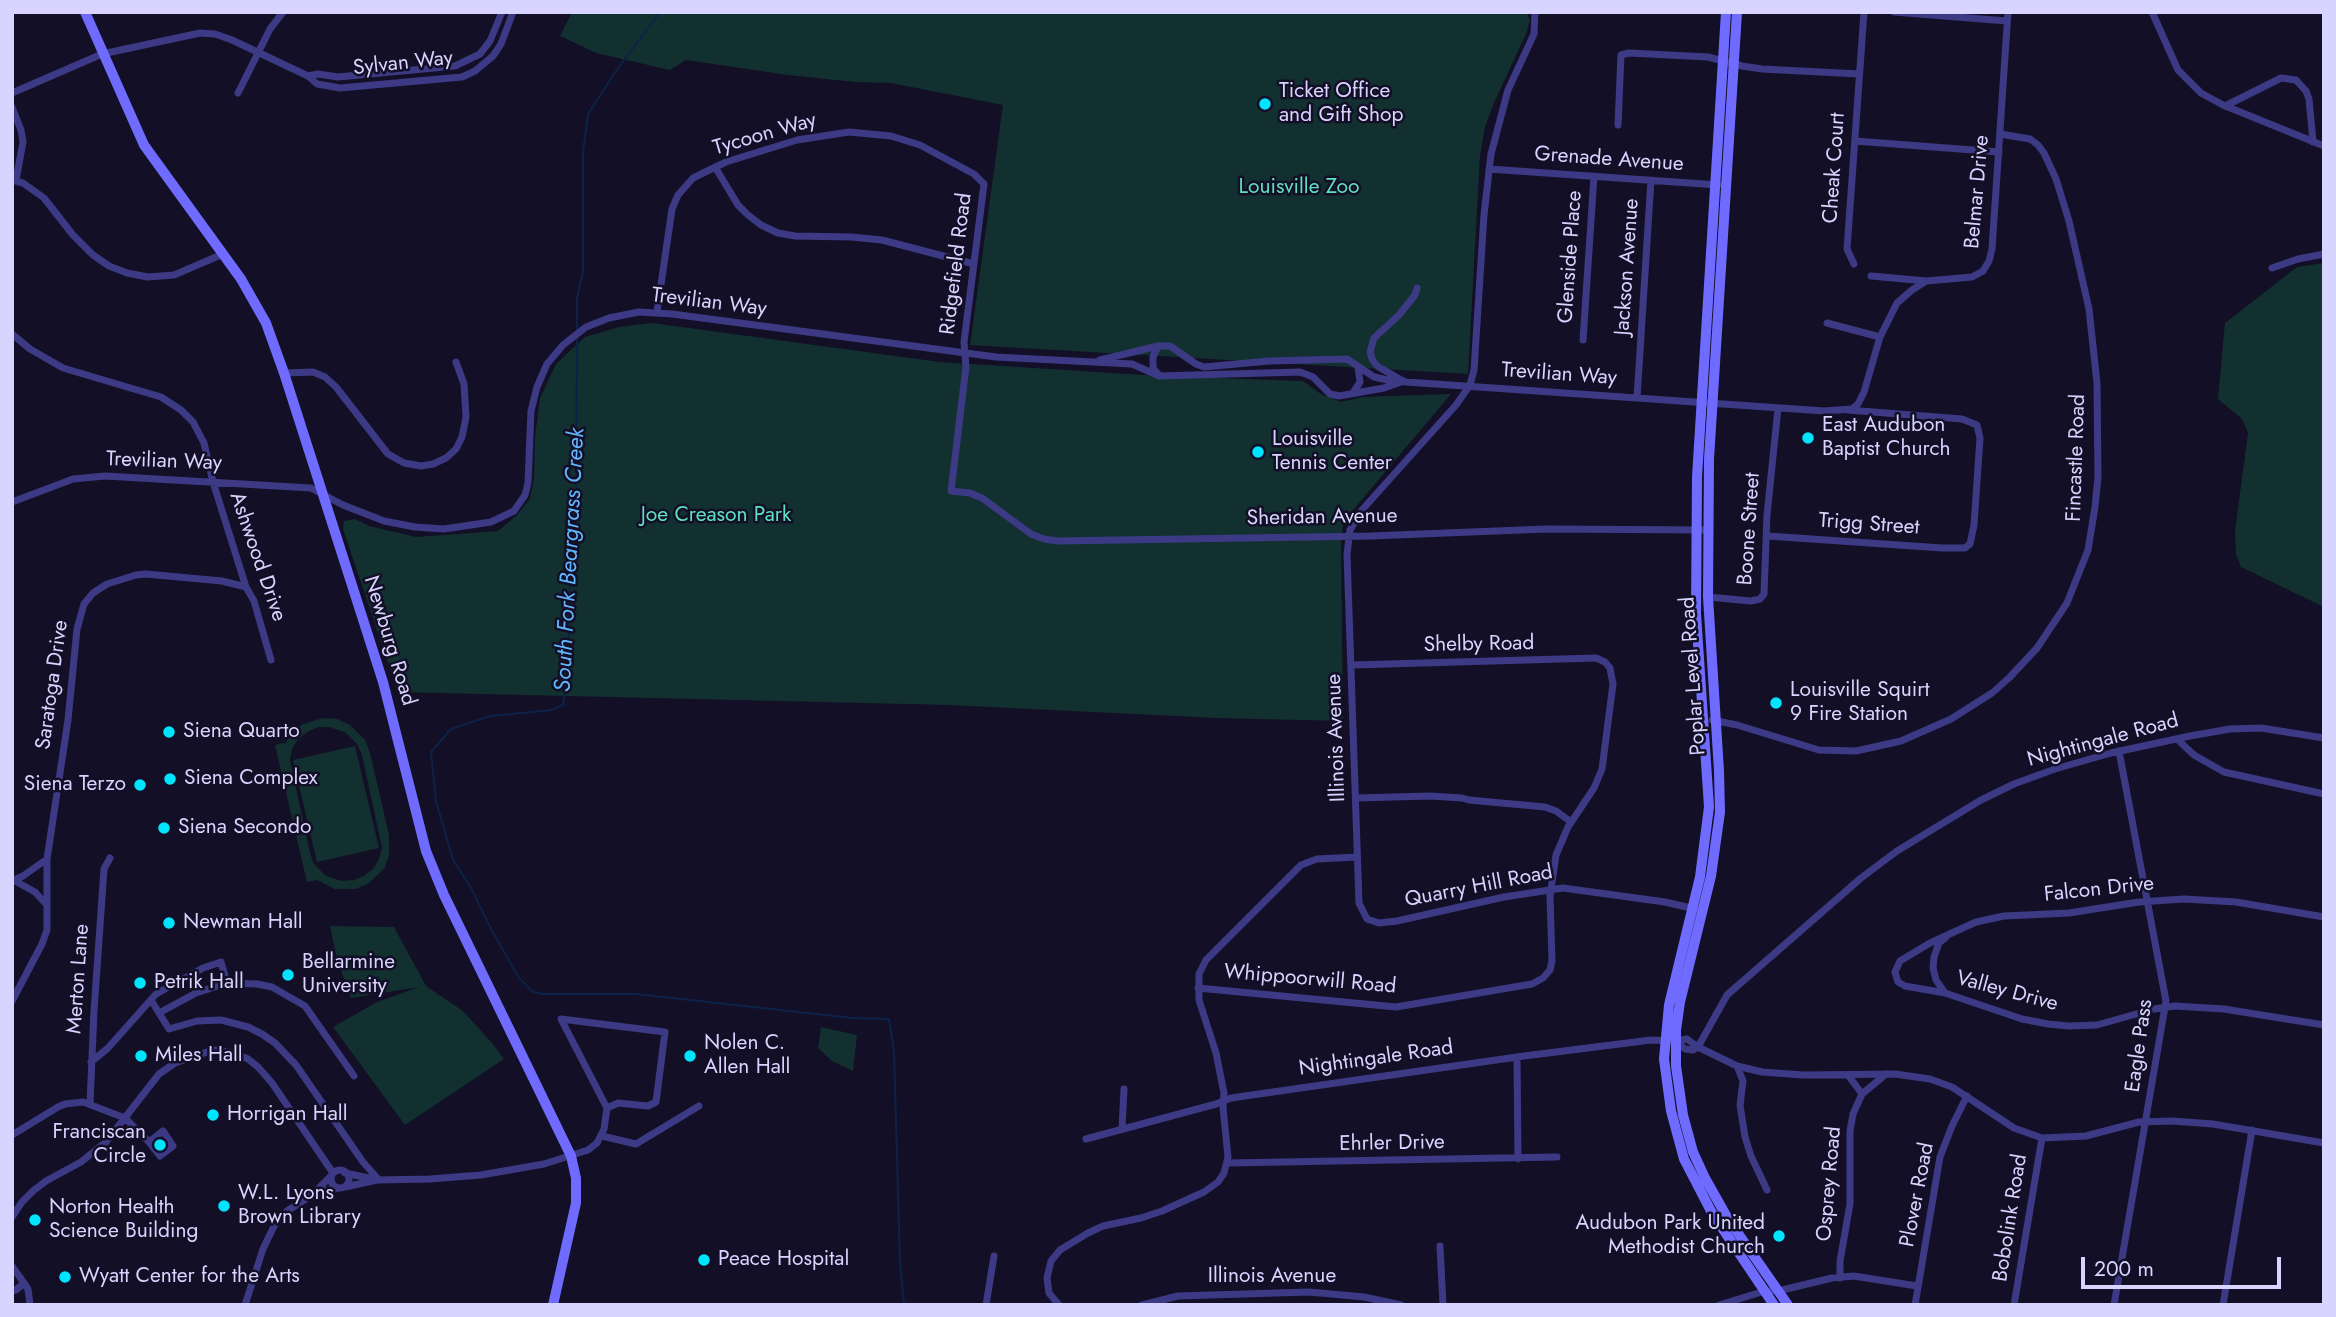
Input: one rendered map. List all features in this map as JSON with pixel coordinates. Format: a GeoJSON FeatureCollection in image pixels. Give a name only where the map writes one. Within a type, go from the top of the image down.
{"type":"FeatureCollection","features":[{"type":"Feature","properties":{"kind":"main road","name":"Newburg Road"},"geometry":{"type":"LineString","coordinates":[[85,12],[144,145],[223,254],[253,299],[265,323],[284,373],[383,682],[426,851],[440,887],[570,1156],[576,1178],[576,1203],[553,1305]]}},
{"type":"Feature","properties":{"kind":"main road","name":"Poplar Level Road"},"geometry":{"type":"LineString","coordinates":[[1726,12],[1729,62],[1726,186],[1696,529],[1696,614],[1709,787],[1708,820],[1700,877],[1669,1005],[1678,1095],[1693,1152],[1728,1219],[1788,1305]]}},
{"type":"Feature","properties":{"kind":"main road","name":"Poplar Level Road"},"geometry":{"type":"LineString","coordinates":[[1737,12],[1715,185],[1707,402],[1708,597],[1719,771],[1719,821],[1716,850],[1703,911],[1671,1040],[1667,1091],[1684,1159],[1712,1213],[1774,1305]]}},
{"type":"Feature","properties":{"kind":"street"},"geometry":{"type":"LineString","coordinates":[[238,93],[270,29],[283,12]]}},
{"type":"Feature","properties":{"kind":"street","name":"Sylvan Way"},"geometry":{"type":"LineString","coordinates":[[307,76],[318,74],[338,77],[443,68],[468,62],[480,54],[490,41],[502,12]]}},
{"type":"Feature","properties":{"kind":"street","name":"Sylvan Way"},"geometry":{"type":"LineString","coordinates":[[12,93],[102,54],[200,33],[221,36],[307,76],[317,84],[340,88],[462,77],[475,71],[497,52],[513,12]]}},
{"type":"Feature","properties":{"kind":"street"},"geometry":{"type":"LineString","coordinates":[[1348,536],[1362,510],[1471,385],[1489,169],[1508,90],[1534,34],[1535,12]]}},
{"type":"Feature","properties":{"kind":"street","name":"Cheak Court"},"geometry":{"type":"LineString","coordinates":[[1854,264],[1847,248],[1864,12]]}},
{"type":"Feature","properties":{"kind":"street"},"geometry":{"type":"LineString","coordinates":[[1894,12],[2008,16]]}},
{"type":"Feature","properties":{"kind":"street"},"geometry":{"type":"LineString","coordinates":[[2152,12],[2169,55],[2182,74],[2201,93],[2225,106],[2324,146]]}},
{"type":"Feature","properties":{"kind":"street","name":"Belmar Drive"},"geometry":{"type":"LineString","coordinates":[[1871,275],[1926,281],[1972,278],[1988,264],[1992,249],[2008,16]]}},
{"type":"Feature","properties":{"kind":"street"},"geometry":{"type":"LineString","coordinates":[[1618,125],[1621,55],[1629,53],[1708,57],[1762,69],[1859,74]]}},
{"type":"Feature","properties":{"kind":"street"},"geometry":{"type":"LineString","coordinates":[[354,75],[354,86]]}},
{"type":"Feature","properties":{"kind":"street"},"geometry":{"type":"LineString","coordinates":[[2225,106],[2281,78],[2296,80],[2309,99],[2313,142]]}},
{"type":"Feature","properties":{"kind":"street"},"geometry":{"type":"LineString","coordinates":[[12,107],[23,142],[14,180],[30,186],[44,198],[73,235],[93,255],[118,270],[148,277],[184,273],[223,254]]}},
{"type":"Feature","properties":{"kind":"street","name":"Tycoon Way"},"geometry":{"type":"LineString","coordinates":[[657,312],[675,202],[688,183],[699,174],[715,167],[797,140],[831,134],[872,133],[911,141],[981,180]]}},
{"type":"Feature","properties":{"kind":"street","name":"Fincastle Road"},"geometry":{"type":"LineString","coordinates":[[1704,720],[1716,719],[1819,750],[1856,751],[1901,741],[1951,719],[1992,693],[2037,648],[2067,603],[2088,550],[2096,497],[2097,396],[2089,309],[2056,178],[2044,153],[2030,139],[2000,134]]}},
{"type":"Feature","properties":{"kind":"street"},"geometry":{"type":"LineString","coordinates":[[1856,141],[1999,152]]}},
{"type":"Feature","properties":{"kind":"street"},"geometry":{"type":"LineString","coordinates":[[715,167],[738,205],[761,225],[778,233],[882,240],[974,264]]}},
{"type":"Feature","properties":{"kind":"street","name":"Grenade Avenue"},"geometry":{"type":"LineString","coordinates":[[1489,169],[1726,186]]}},
{"type":"Feature","properties":{"kind":"street","name":"Glenside Place"},"geometry":{"type":"LineString","coordinates":[[1583,340],[1594,176]]}},
{"type":"Feature","properties":{"kind":"street","name":"Ridgefield Road"},"geometry":{"type":"LineString","coordinates":[[951,491],[984,188],[981,180]]}},
{"type":"Feature","properties":{"kind":"street","name":"Jackson Avenue"},"geometry":{"type":"LineString","coordinates":[[1637,398],[1651,180]]}},
{"type":"Feature","properties":{"kind":"street"},"geometry":{"type":"LineString","coordinates":[[2272,268],[2324,254]]}},
{"type":"Feature","properties":{"kind":"street"},"geometry":{"type":"LineString","coordinates":[[1707,402],[1824,411],[1847,410],[1858,404],[1880,337],[1896,303],[1926,281]]}},
{"type":"Feature","properties":{"kind":"street"},"geometry":{"type":"LineString","coordinates":[[1404,381],[1377,366],[1370,352],[1374,338],[1399,315],[1415,295],[1417,288]]}},
{"type":"Feature","properties":{"kind":"street","name":"Trevilian Way"},"geometry":{"type":"LineString","coordinates":[[12,502],[73,479],[87,477],[213,482],[311,488],[343,505],[384,521],[415,527],[464,527],[491,522],[510,514],[522,501],[527,488],[531,411],[547,364],[578,332],[598,321],[622,315],[657,312],[1014,359],[1132,364],[1159,376],[1300,372],[1313,377],[1331,394],[1345,396],[1404,381]]}},
{"type":"Feature","properties":{"kind":"street"},"geometry":{"type":"LineString","coordinates":[[1827,323],[1880,337]]}},
{"type":"Feature","properties":{"kind":"street","name":"Ashwood Drive"},"geometry":{"type":"LineString","coordinates":[[12,334],[30,349],[63,368],[153,394],[175,405],[188,416],[200,435],[271,660]]}},
{"type":"Feature","properties":{"kind":"street"},"geometry":{"type":"LineString","coordinates":[[1158,346],[1153,357],[1153,368],[1159,376]]}},
{"type":"Feature","properties":{"kind":"street","name":"Trevilian Way"},"geometry":{"type":"LineString","coordinates":[[1091,362],[1158,346],[1175,348],[1189,360],[1204,367],[1269,361],[1348,359],[1382,380],[1707,402]]}},
{"type":"Feature","properties":{"kind":"street"},"geometry":{"type":"LineString","coordinates":[[284,373],[313,372],[325,377],[336,387],[388,454],[404,463],[421,466],[446,458],[456,449],[462,437],[466,417],[464,384],[456,362]]}},
{"type":"Feature","properties":{"kind":"street"},"geometry":{"type":"LineString","coordinates":[[1352,393],[1360,382],[1358,367]]}},
{"type":"Feature","properties":{"kind":"street","name":"Boone Street"},"geometry":{"type":"LineString","coordinates":[[1708,597],[1751,601],[1763,596],[1767,514],[1778,408]]}},
{"type":"Feature","properties":{"kind":"street","name":"Trigg Street"},"geometry":{"type":"LineString","coordinates":[[1768,536],[1942,548],[1968,547],[1974,525],[1980,439],[1979,428],[1974,422],[1847,410]]}},
{"type":"Feature","properties":{"kind":"street","name":"Sheridan Avenue"},"geometry":{"type":"LineString","coordinates":[[951,491],[970,493],[982,498],[1031,534],[1051,541],[1348,536],[1546,529],[1707,530]]}},
{"type":"Feature","properties":{"kind":"street","name":"Illinois Avenue"},"geometry":{"type":"LineString","coordinates":[[1348,536],[1357,857]]}},
{"type":"Feature","properties":{"kind":"street","name":"Saratoga Drive"},"geometry":{"type":"LineString","coordinates":[[12,1001],[47,930],[47,859],[71,697],[77,629],[85,604],[93,593],[107,584],[136,575],[222,581],[246,587]]}},
{"type":"Feature","properties":{"kind":"street","name":"Shelby Road"},"geometry":{"type":"LineString","coordinates":[[1353,665],[1570,658],[1596,658],[1605,662]]}},
{"type":"Feature","properties":{"kind":"street","name":"Whippoorwill Road"},"geometry":{"type":"LineString","coordinates":[[1198,988],[1396,1007],[1532,984],[1544,978],[1551,966],[1550,896],[1556,855],[1571,822],[1594,788],[1602,769],[1613,678],[1605,662]]}},
{"type":"Feature","properties":{"kind":"street","name":"Nightingale Road"},"geometry":{"type":"LineString","coordinates":[[1086,1139],[1231,1098],[1651,1040],[1671,1040],[1685,1049],[1693,1050],[1698,1047],[1727,995],[1861,878],[1897,851],[1966,808],[2014,784],[2119,751],[2241,728],[2285,731],[2324,738]]}},
{"type":"Feature","properties":{"kind":"street"},"geometry":{"type":"LineString","coordinates":[[2177,739],[2194,755],[2224,772],[2324,794]]}},
{"type":"Feature","properties":{"kind":"street","name":"Eagle Pass"},"geometry":{"type":"LineString","coordinates":[[2114,1305],[2165,1007],[2165,986],[2119,751]]}},
{"type":"Feature","properties":{"kind":"street"},"geometry":{"type":"LineString","coordinates":[[1356,798],[1430,796],[1545,807],[1571,822]]}},
{"type":"Feature","properties":{"kind":"street"},"geometry":{"type":"LineString","coordinates":[[1059,1305],[1049,1293],[1047,1278],[1051,1261],[1059,1250],[1103,1226],[1153,1215],[1204,1192],[1221,1179],[1227,1163],[1224,1093],[1216,1053],[1199,1004],[1199,974],[1206,960],[1301,865],[1317,859],[1357,857]]}},
{"type":"Feature","properties":{"kind":"street","name":"Quarry Hill Road"},"geometry":{"type":"LineString","coordinates":[[1357,857],[1361,909],[1367,919],[1380,923],[1504,897],[1575,888],[1703,911]]}},
{"type":"Feature","properties":{"kind":"street","name":"Merton Lane"},"geometry":{"type":"LineString","coordinates":[[90,1104],[104,869],[110,858]]}},
{"type":"Feature","properties":{"kind":"street"},"geometry":{"type":"LineString","coordinates":[[46,904],[35,892],[14,881],[47,859]]}},
{"type":"Feature","properties":{"kind":"street","name":"Falcon Drive"},"geometry":{"type":"LineString","coordinates":[[1895,972],[1903,959],[1950,932],[1976,922],[2004,916],[2069,912],[2184,899],[2236,902],[2324,917]]}},
{"type":"Feature","properties":{"kind":"street"},"geometry":{"type":"LineString","coordinates":[[1945,993],[1936,980],[1933,968],[1940,943],[1950,932]]}},
{"type":"Feature","properties":{"kind":"street"},"geometry":{"type":"LineString","coordinates":[[92,1062],[156,994],[203,968],[221,962],[227,983]]}},
{"type":"Feature","properties":{"kind":"street","name":"Valley Drive"},"geometry":{"type":"LineString","coordinates":[[1895,972],[1898,982],[1905,986],[1945,993],[2031,1021],[2069,1026],[2097,1025],[2165,1007],[2199,1006],[2324,1025]]}},
{"type":"Feature","properties":{"kind":"street"},"geometry":{"type":"LineString","coordinates":[[159,1013],[196,993],[227,983],[272,987],[295,999],[314,1017],[354,1076]]}},
{"type":"Feature","properties":{"kind":"street"},"geometry":{"type":"LineString","coordinates":[[151,1000],[169,1029],[208,1020],[221,1020],[248,1027],[275,1043],[296,1065],[378,1180]]}},
{"type":"Feature","properties":{"kind":"street"},"geometry":{"type":"LineString","coordinates":[[312,1195],[378,1180],[481,1175],[544,1164],[589,1150],[602,1136],[607,1108],[561,1019],[666,1032],[656,1102],[649,1106],[618,1103],[607,1108]]}},
{"type":"Feature","properties":{"kind":"street"},"geometry":{"type":"LineString","coordinates":[[1698,1047],[1737,1066],[1755,1071],[1793,1075],[1902,1074],[1930,1079],[1952,1087],[2004,1123],[2042,1138],[2086,1136],[2146,1121],[2198,1122],[2324,1143]]}},
{"type":"Feature","properties":{"kind":"street"},"geometry":{"type":"LineString","coordinates":[[12,1217],[22,1202],[39,1186],[92,1155],[106,1142],[159,1074],[169,1066],[213,1050],[234,1053],[258,1067],[272,1083],[333,1174],[332,1184],[341,1188]]}},
{"type":"Feature","properties":{"kind":"street"},"geometry":{"type":"LineString","coordinates":[[1517,1057],[1518,1159]]}},
{"type":"Feature","properties":{"kind":"street"},"geometry":{"type":"LineString","coordinates":[[1737,1066],[1743,1081],[1740,1105],[1743,1129],[1751,1156],[1767,1190]]}},
{"type":"Feature","properties":{"kind":"street"},"geometry":{"type":"LineString","coordinates":[[1743,1081],[1755,1071]]}},
{"type":"Feature","properties":{"kind":"street"},"geometry":{"type":"LineString","coordinates":[[1848,1075],[1862,1094],[1886,1074]]}},
{"type":"Feature","properties":{"kind":"street"},"geometry":{"type":"LineString","coordinates":[[1122,1129],[1125,1089]]}},
{"type":"Feature","properties":{"kind":"street","name":"Osprey Road"},"geometry":{"type":"LineString","coordinates":[[1840,1278],[1840,1261],[1850,1204],[1850,1131],[1853,1114],[1862,1094]]}},
{"type":"Feature","properties":{"kind":"street","name":"Plover Road"},"geometry":{"type":"LineString","coordinates":[[1915,1305],[1940,1157],[1966,1096]]}},
{"type":"Feature","properties":{"kind":"street"},"geometry":{"type":"LineString","coordinates":[[12,1135],[58,1107],[79,1102],[125,1118],[149,1142]]}},
{"type":"Feature","properties":{"kind":"street"},"geometry":{"type":"LineString","coordinates":[[602,1136],[636,1144],[699,1106]]}},
{"type":"Feature","properties":{"kind":"street"},"geometry":{"type":"LineString","coordinates":[[2223,1305],[2252,1130]]}},
{"type":"Feature","properties":{"kind":"street","name":"Bobolink Road"},"geometry":{"type":"LineString","coordinates":[[2014,1305],[2042,1138]]}},
{"type":"Feature","properties":{"kind":"street","name":"Ehrler Drive"},"geometry":{"type":"LineString","coordinates":[[1227,1163],[1557,1157]]}},
{"type":"Feature","properties":{"kind":"street"},"geometry":{"type":"LineString","coordinates":[[244,1305],[263,1250],[274,1226],[287,1210],[312,1195],[333,1174],[340,1171],[378,1180]]}},
{"type":"Feature","properties":{"kind":"street"},"geometry":{"type":"LineString","coordinates":[[341,1188],[349,1180],[345,1173]]}},
{"type":"Feature","properties":{"kind":"street"},"geometry":{"type":"LineString","coordinates":[[1440,1247],[1443,1305]]}},
{"type":"Feature","properties":{"kind":"street"},"geometry":{"type":"LineString","coordinates":[[986,1305],[994,1256]]}},
{"type":"Feature","properties":{"kind":"street"},"geometry":{"type":"LineString","coordinates":[[12,1266],[28,1289],[30,1305]]}},
{"type":"Feature","properties":{"kind":"street"},"geometry":{"type":"LineString","coordinates":[[1719,1305],[1765,1291],[1778,1291],[1814,1281],[1854,1276],[1917,1286]]}},
{"type":"Feature","properties":{"kind":"street"},"geometry":{"type":"LineString","coordinates":[[12,1291],[24,1283]]}},
{"type":"Feature","properties":{"kind":"street","name":"Illinois Avenue"},"geometry":{"type":"LineString","coordinates":[[1142,1305],[1169,1297],[1205,1294],[1309,1292],[1364,1297],[1401,1305]]}},
{"type":"Feature","properties":{"kind":"street"},"geometry":{"type":"LineString","coordinates":[[1205,1294],[1205,1305]]}},
{"type":"Feature","properties":{"kind":"green space","name":"Louisville Zoo"},"geometry":{"type":"Polygon","coordinates":[[[572,12],[1526,12],[1530,20],[1526,34],[1493,105],[1485,127],[1480,156],[1468,374],[970,345],[1003,105],[891,83],[788,75],[686,60],[670,70],[596,53],[560,36],[572,12]]]}},
{"type":"Feature","properties":{"kind":"green space"},"geometry":{"type":"Polygon","coordinates":[[[2324,263],[2324,607],[2241,567],[2236,554],[2235,531],[2248,433],[2242,419],[2218,399],[2225,323],[2297,267],[2324,263]]]}},
{"type":"Feature","properties":{"kind":"green space","name":"Joe Creason Park"},"geometry":{"type":"Polygon","coordinates":[[[652,323],[940,362],[1159,376],[1303,381],[1321,394],[1341,402],[1362,397],[1451,394],[1343,522],[1343,721],[1217,718],[949,705],[398,692],[343,529],[344,521],[355,519],[369,526],[416,537],[498,531],[516,516],[530,499],[540,398],[556,364],[585,337],[619,327],[652,323]]]}},
{"type":"Feature","properties":{"kind":"green space"},"geometry":{"type":"Polygon","coordinates":[[[323,718],[337,719],[350,725],[365,740],[370,753],[389,835],[389,856],[384,869],[369,883],[356,889],[335,889],[317,880],[307,882],[275,745],[285,744],[292,733],[303,724],[323,718]],[[318,727],[298,739],[290,760],[314,864],[326,876],[342,881],[354,880],[373,869],[382,848],[362,755],[357,744],[345,732],[318,727]]]}},
{"type":"Feature","properties":{"kind":"green space"},"geometry":{"type":"Polygon","coordinates":[[[355,746],[379,848],[317,862],[293,760],[355,746]]]}},
{"type":"Feature","properties":{"kind":"green space"},"geometry":{"type":"Polygon","coordinates":[[[330,926],[394,927],[426,986],[463,1011],[504,1059],[405,1125],[333,1027],[377,1002],[419,987],[351,998],[337,959],[330,926]]]}},
{"type":"Feature","properties":{"kind":"green space"},"geometry":{"type":"Polygon","coordinates":[[[821,1027],[857,1035],[853,1071],[832,1061],[818,1048],[821,1027]]]}},
{"type":"Feature","properties":{"kind":"waterway","name":"South Fork Beargrass Creek"},"geometry":{"type":"LineString","coordinates":[[577,331],[577,299],[583,271],[583,152],[588,114],[660,12]]}},
{"type":"Feature","properties":{"kind":"waterway","name":"South Fork Beargrass Creek"},"geometry":{"type":"LineString","coordinates":[[577,340],[576,489],[568,669],[563,705],[552,710],[490,716],[451,729],[431,752],[436,801],[453,860],[519,978],[533,992],[636,994],[852,1018],[889,1019],[894,1052],[900,1262],[904,1305]]}},
{"type":"Feature","properties":{"kind":"place","name":"Ticket Office and Gift Shop"},"geometry":{"type":"Point","coordinates":[1265,104]}},
{"type":"Feature","properties":{"kind":"place","name":"East Audubon Baptist Church"},"geometry":{"type":"Point","coordinates":[1808,438]}},
{"type":"Feature","properties":{"kind":"place","name":"Louisville Tennis Center"},"geometry":{"type":"Point","coordinates":[1258,452]}},
{"type":"Feature","properties":{"kind":"place","name":"Louisville Squirt 9 Fire Station"},"geometry":{"type":"Point","coordinates":[1776,703]}},
{"type":"Feature","properties":{"kind":"place","name":"Siena Quarto"},"geometry":{"type":"Point","coordinates":[169,732]}},
{"type":"Feature","properties":{"kind":"place","name":"Siena Complex"},"geometry":{"type":"Point","coordinates":[170,779]}},
{"type":"Feature","properties":{"kind":"place","name":"Siena Terzo"},"geometry":{"type":"Point","coordinates":[140,785]}},
{"type":"Feature","properties":{"kind":"place","name":"Siena Secondo"},"geometry":{"type":"Point","coordinates":[164,828]}},
{"type":"Feature","properties":{"kind":"place","name":"Newman Hall"},"geometry":{"type":"Point","coordinates":[169,923]}},
{"type":"Feature","properties":{"kind":"place","name":"Bellarmine University"},"geometry":{"type":"Point","coordinates":[288,975]}},
{"type":"Feature","properties":{"kind":"place","name":"Petrik Hall"},"geometry":{"type":"Point","coordinates":[140,983]}},
{"type":"Feature","properties":{"kind":"place","name":"Miles Hall"},"geometry":{"type":"Point","coordinates":[141,1056]}},
{"type":"Feature","properties":{"kind":"place","name":"Nolen C. Allen Hall"},"geometry":{"type":"Point","coordinates":[690,1056]}},
{"type":"Feature","properties":{"kind":"place","name":"Horrigan Hall"},"geometry":{"type":"Point","coordinates":[213,1115]}},
{"type":"Feature","properties":{"kind":"place","name":"Franciscan Circle"},"geometry":{"type":"Point","coordinates":[160,1145]}},
{"type":"Feature","properties":{"kind":"place","name":"W.L. Lyons Brown Library"},"geometry":{"type":"Point","coordinates":[224,1206]}},
{"type":"Feature","properties":{"kind":"place","name":"Norton Health Science Building"},"geometry":{"type":"Point","coordinates":[35,1220]}},
{"type":"Feature","properties":{"kind":"place","name":"Audubon Park United Methodist Church"},"geometry":{"type":"Point","coordinates":[1779,1236]}},
{"type":"Feature","properties":{"kind":"place","name":"Peace Hospital"},"geometry":{"type":"Point","coordinates":[704,1260]}},
{"type":"Feature","properties":{"kind":"place","name":"Wyatt Center for the Arts"},"geometry":{"type":"Point","coordinates":[65,1277]}}]}
